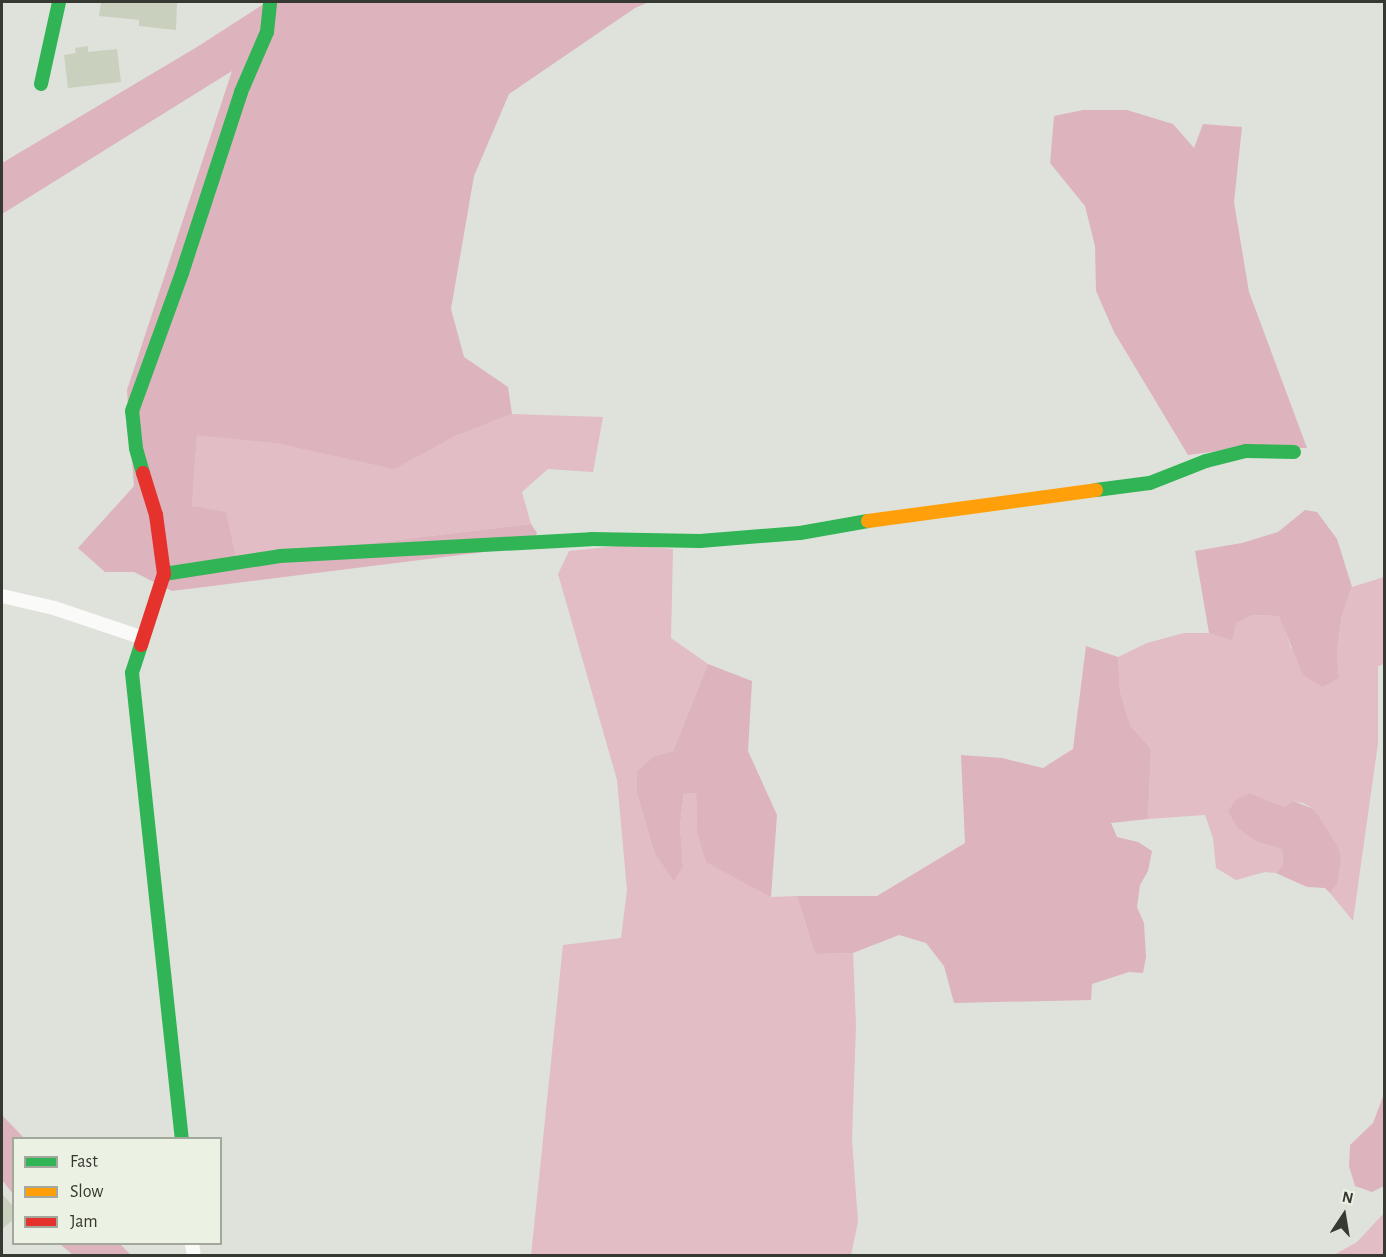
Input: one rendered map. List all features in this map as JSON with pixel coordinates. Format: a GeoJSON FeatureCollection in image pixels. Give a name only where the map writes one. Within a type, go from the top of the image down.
{"type":"FeatureCollection","features":[{"type":"Feature","properties":{"kind":"street"},"geometry":{"type":"LineString","coordinates":[[41,84],[59,2]]}},
{"type":"Feature","properties":{"kind":"street"},"geometry":{"type":"LineString","coordinates":[[182,1137],[132,673],[164,574],[156,515],[136,448],[132,411],[182,273],[240,92],[267,32],[270,2]]}},
{"type":"Feature","properties":{"kind":"street"},"geometry":{"type":"LineString","coordinates":[[164,574],[280,556],[388,549],[601,539],[700,541],[800,533],[904,514],[1150,483],[1206,461],[1246,451],[1294,452]]}},
{"type":"Feature","properties":{"kind":"street"},"geometry":{"type":"LineString","coordinates":[[2,596],[54,608],[143,638]]}},
{"type":"Feature","properties":{"kind":"shaded area"},"geometry":{"type":"Polygon","coordinates":[[[267,2],[649,2],[635,8],[509,94],[474,176],[451,309],[464,357],[508,387],[512,414],[453,437],[394,469],[281,444],[197,435],[192,506],[226,512],[236,559],[531,524],[537,533],[531,546],[172,591],[134,572],[105,572],[78,548],[134,486],[127,390],[232,71],[2,214],[2,163],[197,47],[267,2]]]}},
{"type":"Feature","properties":{"kind":"shaded area"},"geometry":{"type":"Polygon","coordinates":[[[1083,110],[1127,110],[1173,124],[1194,148],[1203,124],[1242,127],[1234,202],[1249,292],[1307,448],[1242,448],[1188,455],[1114,332],[1096,291],[1095,246],[1085,206],[1050,163],[1054,116],[1083,110]]]}},
{"type":"Feature","properties":{"kind":"shaded area"},"geometry":{"type":"Polygon","coordinates":[[[512,414],[603,417],[593,472],[548,469],[522,492],[531,524],[235,559],[192,506],[197,434],[281,444],[453,437],[512,414]]]}},
{"type":"Feature","properties":{"kind":"shaded area"},"geometry":{"type":"Polygon","coordinates":[[[1305,510],[1317,512],[1337,539],[1352,587],[1342,615],[1337,651],[1339,678],[1322,687],[1303,675],[1279,616],[1252,615],[1236,623],[1232,641],[1209,633],[1195,551],[1242,543],[1278,532],[1305,510]]]}},
{"type":"Feature","properties":{"kind":"shaded area"},"geometry":{"type":"Polygon","coordinates":[[[627,545],[673,549],[671,638],[708,664],[673,751],[654,756],[637,771],[637,794],[654,852],[683,866],[680,826],[684,793],[696,793],[697,831],[771,897],[797,896],[815,954],[853,953],[856,1025],[852,1140],[858,1222],[851,1255],[531,1256],[563,945],[621,938],[627,890],[617,780],[558,574],[569,551],[627,545]]]}},
{"type":"Feature","properties":{"kind":"shaded area"},"geometry":{"type":"Polygon","coordinates":[[[1384,577],[1384,664],[1378,666],[1378,743],[1353,921],[1330,893],[1338,883],[1341,859],[1314,809],[1303,803],[1293,801],[1284,807],[1250,793],[1257,842],[1282,849],[1283,865],[1276,873],[1265,872],[1236,880],[1216,868],[1213,838],[1205,815],[1148,819],[1151,749],[1130,725],[1120,691],[1118,657],[1147,643],[1184,633],[1209,633],[1232,641],[1235,623],[1252,615],[1280,616],[1291,648],[1339,678],[1337,652],[1342,615],[1352,587],[1384,577]]]}},
{"type":"Feature","properties":{"kind":"shaded area"},"geometry":{"type":"Polygon","coordinates":[[[1086,646],[1118,657],[1120,691],[1130,725],[1151,749],[1148,819],[1111,823],[1117,837],[1138,842],[1152,851],[1148,871],[1140,885],[1137,907],[1144,923],[1146,957],[1143,973],[1129,972],[1092,984],[1091,1000],[954,1003],[944,966],[926,943],[899,935],[853,953],[815,954],[797,896],[877,896],[965,843],[961,755],[1002,758],[1043,768],[1073,749],[1086,646]]]}},
{"type":"Feature","properties":{"kind":"shaded area"},"geometry":{"type":"Polygon","coordinates":[[[708,664],[752,681],[748,751],[777,815],[771,897],[706,862],[697,831],[696,793],[684,793],[680,826],[683,866],[674,881],[654,852],[637,794],[637,771],[654,756],[673,751],[708,664]]]}},
{"type":"Feature","properties":{"kind":"shaded area"},"geometry":{"type":"Polygon","coordinates":[[[1250,793],[1284,807],[1293,801],[1314,809],[1338,847],[1341,859],[1338,883],[1330,893],[1325,888],[1307,887],[1276,873],[1283,865],[1282,849],[1257,842],[1238,828],[1228,811],[1237,799],[1250,793]]]}},
{"type":"Feature","properties":{"kind":"shaded area"},"geometry":{"type":"Polygon","coordinates":[[[1384,1094],[1384,1186],[1372,1192],[1355,1186],[1349,1166],[1350,1145],[1373,1123],[1384,1094]]]}},
{"type":"Feature","properties":{"kind":"shaded area"},"geometry":{"type":"Polygon","coordinates":[[[2,1115],[23,1137],[12,1137],[12,1193],[2,1180],[2,1115]]]}},
{"type":"Feature","properties":{"kind":"shaded area"},"geometry":{"type":"Polygon","coordinates":[[[1384,1213],[1384,1255],[1334,1255],[1357,1242],[1384,1213]]]}},
{"type":"Feature","properties":{"kind":"shaded area"},"geometry":{"type":"Polygon","coordinates":[[[61,1245],[121,1245],[131,1255],[73,1255],[61,1245]]]}},
{"type":"Feature","properties":{"kind":"building"},"geometry":{"type":"Polygon","coordinates":[[[101,2],[177,2],[176,30],[139,26],[139,20],[99,16],[101,2]]]}},
{"type":"Feature","properties":{"kind":"building"},"geometry":{"type":"Polygon","coordinates":[[[88,46],[88,52],[117,49],[121,82],[68,88],[64,55],[76,53],[75,48],[88,46]]]}},
{"type":"Feature","properties":{"kind":"building"},"geometry":{"type":"Polygon","coordinates":[[[2,1194],[12,1205],[12,1221],[2,1229],[2,1194]]]}},
{"type":"Feature","properties":{"kind":"traffic: fast"},"geometry":{"type":"LineString","coordinates":[[41,84],[59,2]]}},
{"type":"Feature","properties":{"kind":"traffic: fast"},"geometry":{"type":"LineString","coordinates":[[143,473],[136,448],[132,411],[182,273],[241,92],[267,32],[270,2]]}},
{"type":"Feature","properties":{"kind":"traffic: fast"},"geometry":{"type":"LineString","coordinates":[[1096,490],[1150,483],[1206,461],[1246,451],[1294,452]]}},
{"type":"Feature","properties":{"kind":"traffic: fast"},"geometry":{"type":"LineString","coordinates":[[164,574],[280,556],[591,539],[700,541],[800,533],[868,521]]}},
{"type":"Feature","properties":{"kind":"traffic: fast"},"geometry":{"type":"LineString","coordinates":[[141,645],[132,673],[182,1137]]}},
{"type":"Feature","properties":{"kind":"traffic: slow"},"geometry":{"type":"LineString","coordinates":[[868,521],[1096,490]]}},
{"type":"Feature","properties":{"kind":"traffic: jam"},"geometry":{"type":"LineString","coordinates":[[141,645],[164,574],[156,515],[143,473]]}}]}
